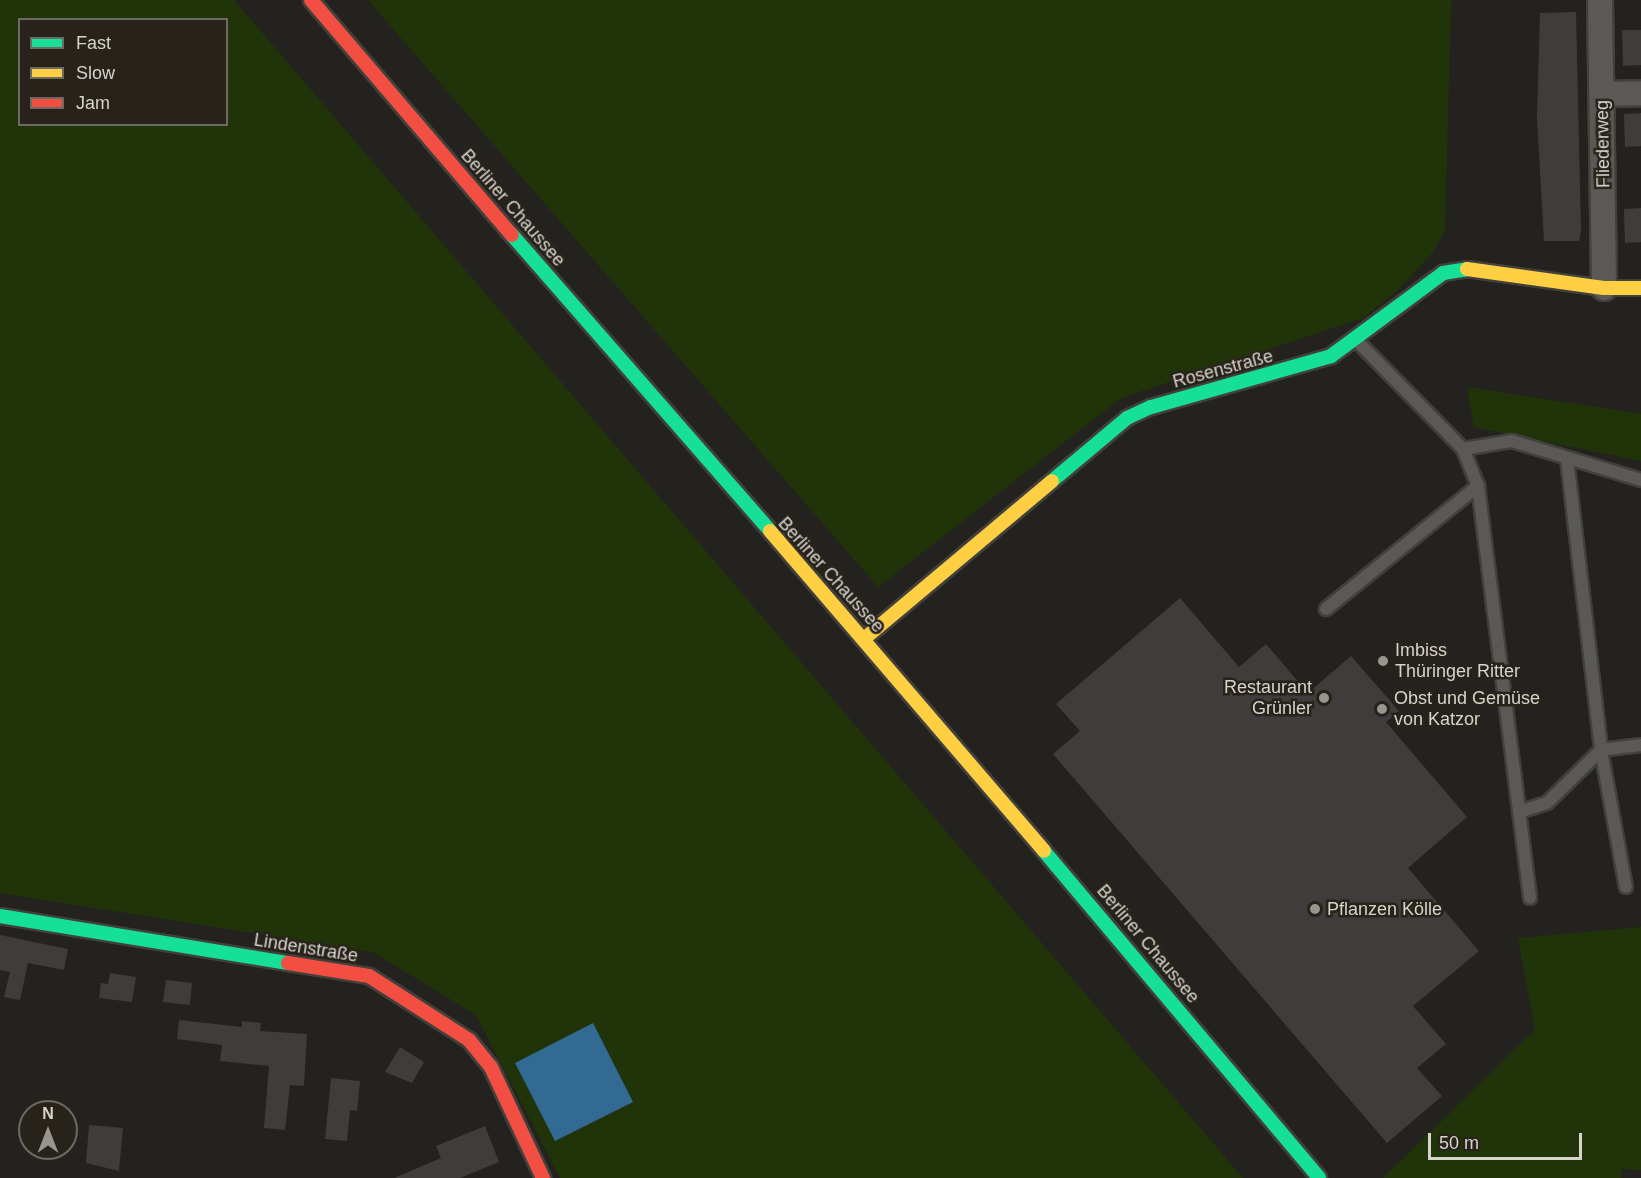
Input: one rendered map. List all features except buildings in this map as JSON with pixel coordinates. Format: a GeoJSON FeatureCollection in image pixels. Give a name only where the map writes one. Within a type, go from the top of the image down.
{"type":"FeatureCollection","features":[{"type":"Feature","properties":{"kind":"street","name":"Berliner Chaussee"},"geometry":{"type":"LineString","coordinates":[[311,0],[601,339],[865,638],[1319,1178]]}},
{"type":"Feature","properties":{"kind":"street","name":"Fliederweg"},"geometry":{"type":"LineString","coordinates":[[1600,0],[1604,288]]}},
{"type":"Feature","properties":{"kind":"street"},"geometry":{"type":"LineString","coordinates":[[1602,94],[1641,93]]}},
{"type":"Feature","properties":{"kind":"street","name":"Rosenstraße"},"geometry":{"type":"LineString","coordinates":[[865,638],[1127,418],[1151,407],[1306,366],[1356,340],[1431,279],[1464,268],[1604,288],[1641,288]]}},
{"type":"Feature","properties":{"kind":"street","name":"Lindenstraße"},"geometry":{"type":"LineString","coordinates":[[0,916],[369,976],[469,1040],[491,1067],[543,1178]]}},
{"type":"Feature","properties":{"kind":"lane"},"geometry":{"type":"LineString","coordinates":[[1356,340],[1463,449],[1478,486],[1530,898]]}},
{"type":"Feature","properties":{"kind":"lane"},"geometry":{"type":"LineString","coordinates":[[1463,449],[1512,441],[1641,480]]}},
{"type":"Feature","properties":{"kind":"lane"},"geometry":{"type":"LineString","coordinates":[[1568,459],[1601,750],[1626,887]]}},
{"type":"Feature","properties":{"kind":"lane"},"geometry":{"type":"LineString","coordinates":[[1326,609],[1478,486]]}},
{"type":"Feature","properties":{"kind":"lane"},"geometry":{"type":"LineString","coordinates":[[1519,812],[1547,803],[1601,750],[1641,745]]}},
{"type":"Feature","properties":{"kind":"green space"},"geometry":{"type":"Polygon","coordinates":[[[0,0],[234,0],[1243,1178],[560,1178],[476,1015],[373,952],[0,893],[0,0]]]}},
{"type":"Feature","properties":{"kind":"green space"},"geometry":{"type":"Polygon","coordinates":[[[368,0],[1451,0],[1445,230],[1434,251],[1396,292],[1363,318],[1121,398],[878,587],[368,0]]]}},
{"type":"Feature","properties":{"kind":"green space"},"geometry":{"type":"Polygon","coordinates":[[[1467,387],[1641,414],[1641,461],[1474,427],[1467,387]]]}},
{"type":"Feature","properties":{"kind":"green space"},"geometry":{"type":"Polygon","coordinates":[[[1641,927],[1641,1170],[1621,1169],[1621,1178],[1383,1178],[1535,1030],[1518,938],[1641,927]]]}},
{"type":"Feature","properties":{"kind":"water"},"geometry":{"type":"Polygon","coordinates":[[[593,1023],[633,1102],[555,1141],[515,1063],[593,1023]]]}},
{"type":"Feature","properties":{"kind":"traffic: fast"},"geometry":{"type":"LineString","coordinates":[[512,235],[770,531]]}},
{"type":"Feature","properties":{"kind":"traffic: fast"},"geometry":{"type":"LineString","coordinates":[[1052,481],[1127,418],[1151,407],[1331,356],[1443,273],[1467,269]]}},
{"type":"Feature","properties":{"kind":"traffic: fast"},"geometry":{"type":"LineString","coordinates":[[1044,851],[1319,1178]]}},
{"type":"Feature","properties":{"kind":"traffic: fast"},"geometry":{"type":"LineString","coordinates":[[0,916],[288,963]]}},
{"type":"Feature","properties":{"kind":"traffic: slow"},"geometry":{"type":"LineString","coordinates":[[1467,269],[1604,288],[1641,288]]}},
{"type":"Feature","properties":{"kind":"traffic: slow"},"geometry":{"type":"LineString","coordinates":[[865,638],[1052,481]]}},
{"type":"Feature","properties":{"kind":"traffic: slow"},"geometry":{"type":"LineString","coordinates":[[770,531],[1044,851]]}},
{"type":"Feature","properties":{"kind":"traffic: jam"},"geometry":{"type":"LineString","coordinates":[[311,0],[512,235]]}},
{"type":"Feature","properties":{"kind":"traffic: jam"},"geometry":{"type":"LineString","coordinates":[[288,963],[369,976],[469,1040],[491,1067],[543,1178]]}},
{"type":"Feature","properties":{"kind":"place","name":"Imbiss Thüringer Ritter"},"geometry":{"type":"Point","coordinates":[1383,661]}},
{"type":"Feature","properties":{"kind":"place","name":"Restaurant Grünler"},"geometry":{"type":"Point","coordinates":[1324,698]}},
{"type":"Feature","properties":{"kind":"place","name":"Obst und Gemüse von Katzor"},"geometry":{"type":"Point","coordinates":[1382,709]}},
{"type":"Feature","properties":{"kind":"place","name":"Pflanzen Kölle"},"geometry":{"type":"Point","coordinates":[1315,909]}}]}
